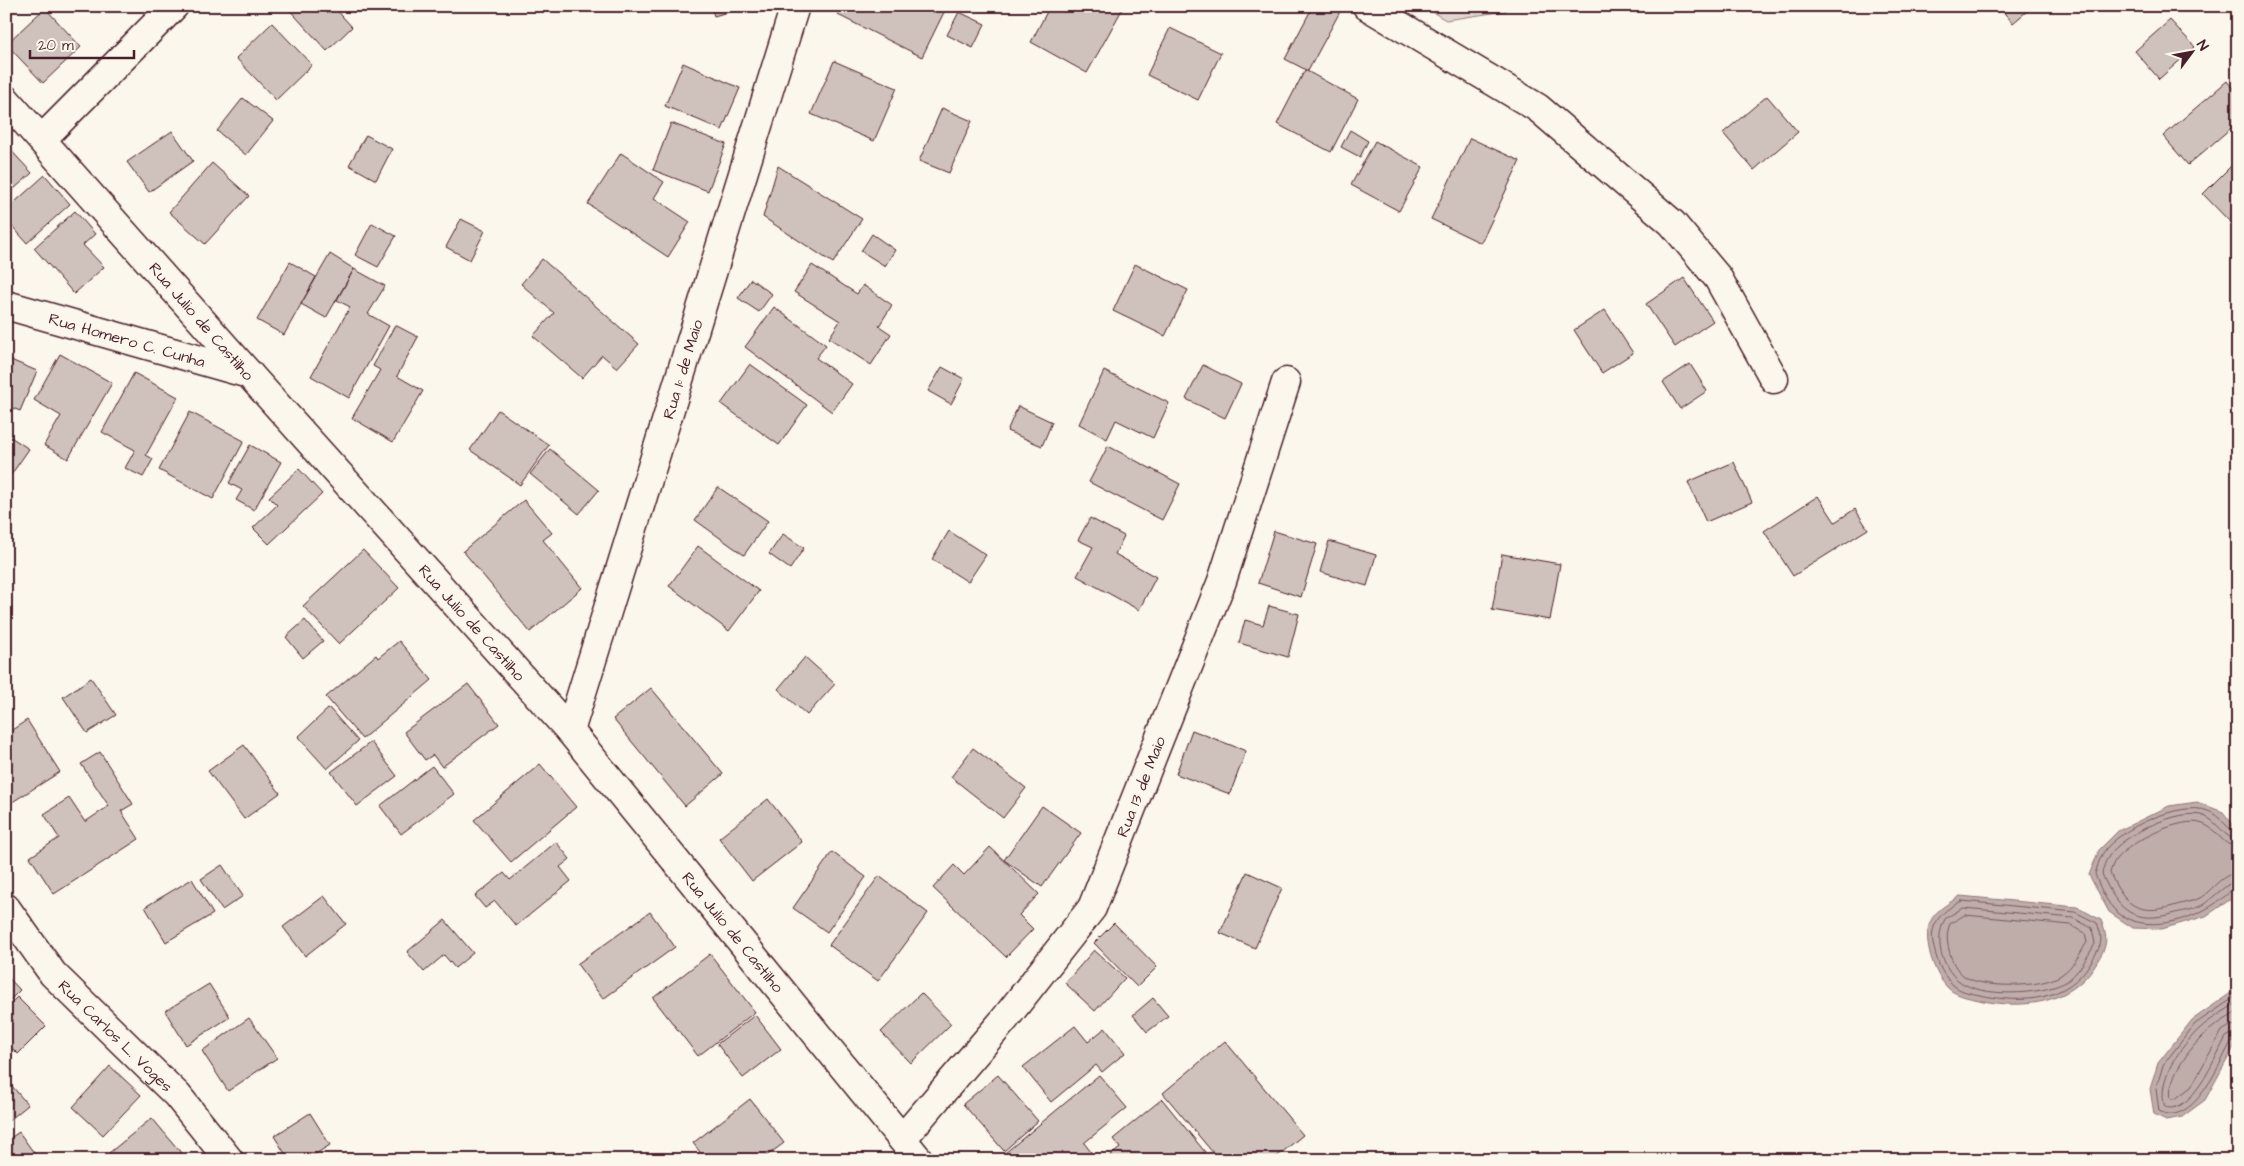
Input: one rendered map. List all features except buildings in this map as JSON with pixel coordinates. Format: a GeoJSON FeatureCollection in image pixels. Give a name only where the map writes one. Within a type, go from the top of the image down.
{"type":"FeatureCollection","features":[{"type":"Feature","properties":{"kind":"street"},"geometry":{"type":"LineString","coordinates":[[42,139],[174,6]]}},
{"type":"Feature","properties":{"kind":"street"},"geometry":{"type":"LineString","coordinates":[[1367,6],[1538,108],[1672,224],[1718,278],[1774,379]]}},
{"type":"Feature","properties":{"kind":"street","name":"Rua 1º de Maio"},"geometry":{"type":"LineString","coordinates":[[570,731],[790,13]]}},
{"type":"Feature","properties":{"kind":"street","name":"Rua Julio de Castilho"},"geometry":{"type":"LineString","coordinates":[[6,100],[570,731],[920,1160]]}},
{"type":"Feature","properties":{"kind":"street","name":"Rua Homero C. Cunha"},"geometry":{"type":"LineString","coordinates":[[6,305],[249,374]]}},
{"type":"Feature","properties":{"kind":"street","name":"Rua 13 de Maio"},"geometry":{"type":"LineString","coordinates":[[902,1139],[1004,1020],[1092,908],[1222,581],[1286,382]]}},
{"type":"Feature","properties":{"kind":"street","name":"Rua Carlos L. Voges"},"geometry":{"type":"LineString","coordinates":[[6,908],[53,974],[177,1096],[229,1160]]}},
{"type":"Feature","properties":{"kind":"shaded area"},"geometry":{"type":"Polygon","coordinates":[[[1422,6],[1506,6],[1506,11],[1446,20],[1422,6]]]}},
{"type":"Feature","properties":{"kind":"water"},"geometry":{"type":"Polygon","coordinates":[[[2197,802],[2223,812],[2238,831],[2238,889],[2231,899],[2206,916],[2162,929],[2133,928],[2109,912],[2089,875],[2099,850],[2118,831],[2169,806],[2197,802]]]}},
{"type":"Feature","properties":{"kind":"water"},"geometry":{"type":"Polygon","coordinates":[[[1960,896],[2077,907],[2101,920],[2106,943],[2095,965],[2085,978],[2060,996],[2045,1001],[2014,1004],[1983,1001],[1962,996],[1950,990],[1939,976],[1929,950],[1928,939],[1928,930],[1933,917],[1944,906],[1960,896]]]}},
{"type":"Feature","properties":{"kind":"water"},"geometry":{"type":"Polygon","coordinates":[[[2238,988],[2238,1040],[2205,1100],[2182,1117],[2166,1120],[2154,1114],[2150,1089],[2158,1063],[2192,1020],[2238,988]]]}}]}
